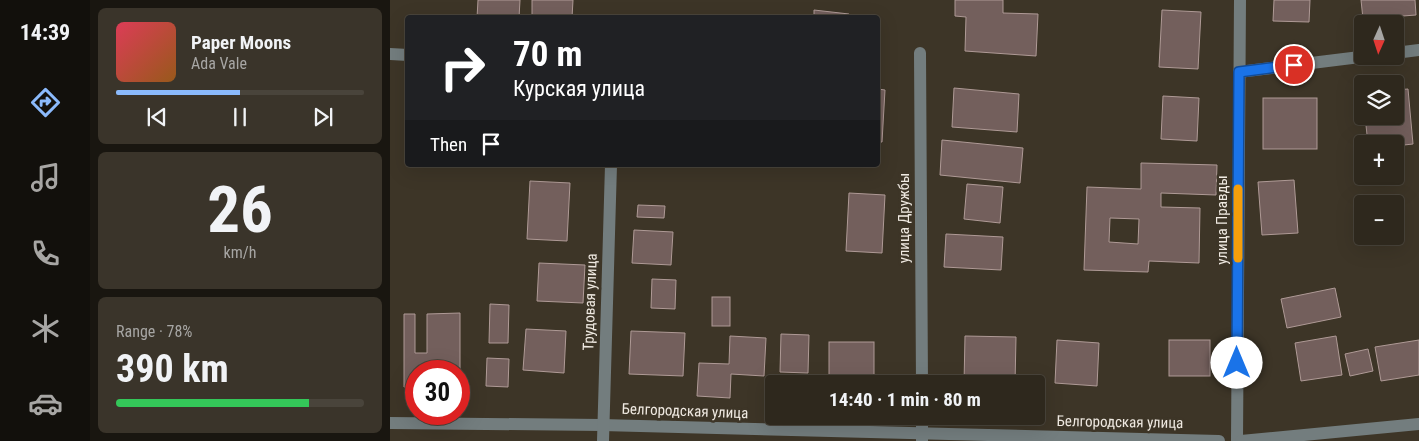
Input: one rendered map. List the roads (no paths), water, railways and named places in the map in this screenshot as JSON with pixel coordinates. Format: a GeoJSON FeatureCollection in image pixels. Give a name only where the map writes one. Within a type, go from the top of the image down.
{"type":"FeatureCollection","features":[{"type":"Feature","properties":{"kind":"street","name":"улица Правды"},"geometry":{"type":"LineString","coordinates":[[1237,441],[1240,0]]}},
{"type":"Feature","properties":{"kind":"street"},"geometry":{"type":"LineString","coordinates":[[1404,52],[1419,50]]}},
{"type":"Feature","properties":{"kind":"street","name":"улица Дружбы"},"geometry":{"type":"LineString","coordinates":[[920,53],[922,375]]}},
{"type":"Feature","properties":{"kind":"street"},"geometry":{"type":"LineString","coordinates":[[390,54],[405,55]]}},
{"type":"Feature","properties":{"kind":"street"},"geometry":{"type":"LineString","coordinates":[[1239,72],[1354,58]]}},
{"type":"Feature","properties":{"kind":"street","name":"Трудовая улица"},"geometry":{"type":"LineString","coordinates":[[603,441],[611,167]]}},
{"type":"Feature","properties":{"kind":"street","name":"Белгородская улица"},"geometry":{"type":"LineString","coordinates":[[390,424],[602,425],[922,438],[1219,441]]}},
{"type":"Feature","properties":{"kind":"street"},"geometry":{"type":"LineString","coordinates":[[1241,441],[1419,424]]}},
{"type":"Feature","properties":{"kind":"street"},"geometry":{"type":"LineString","coordinates":[[922,425],[922,438]]}}]}
